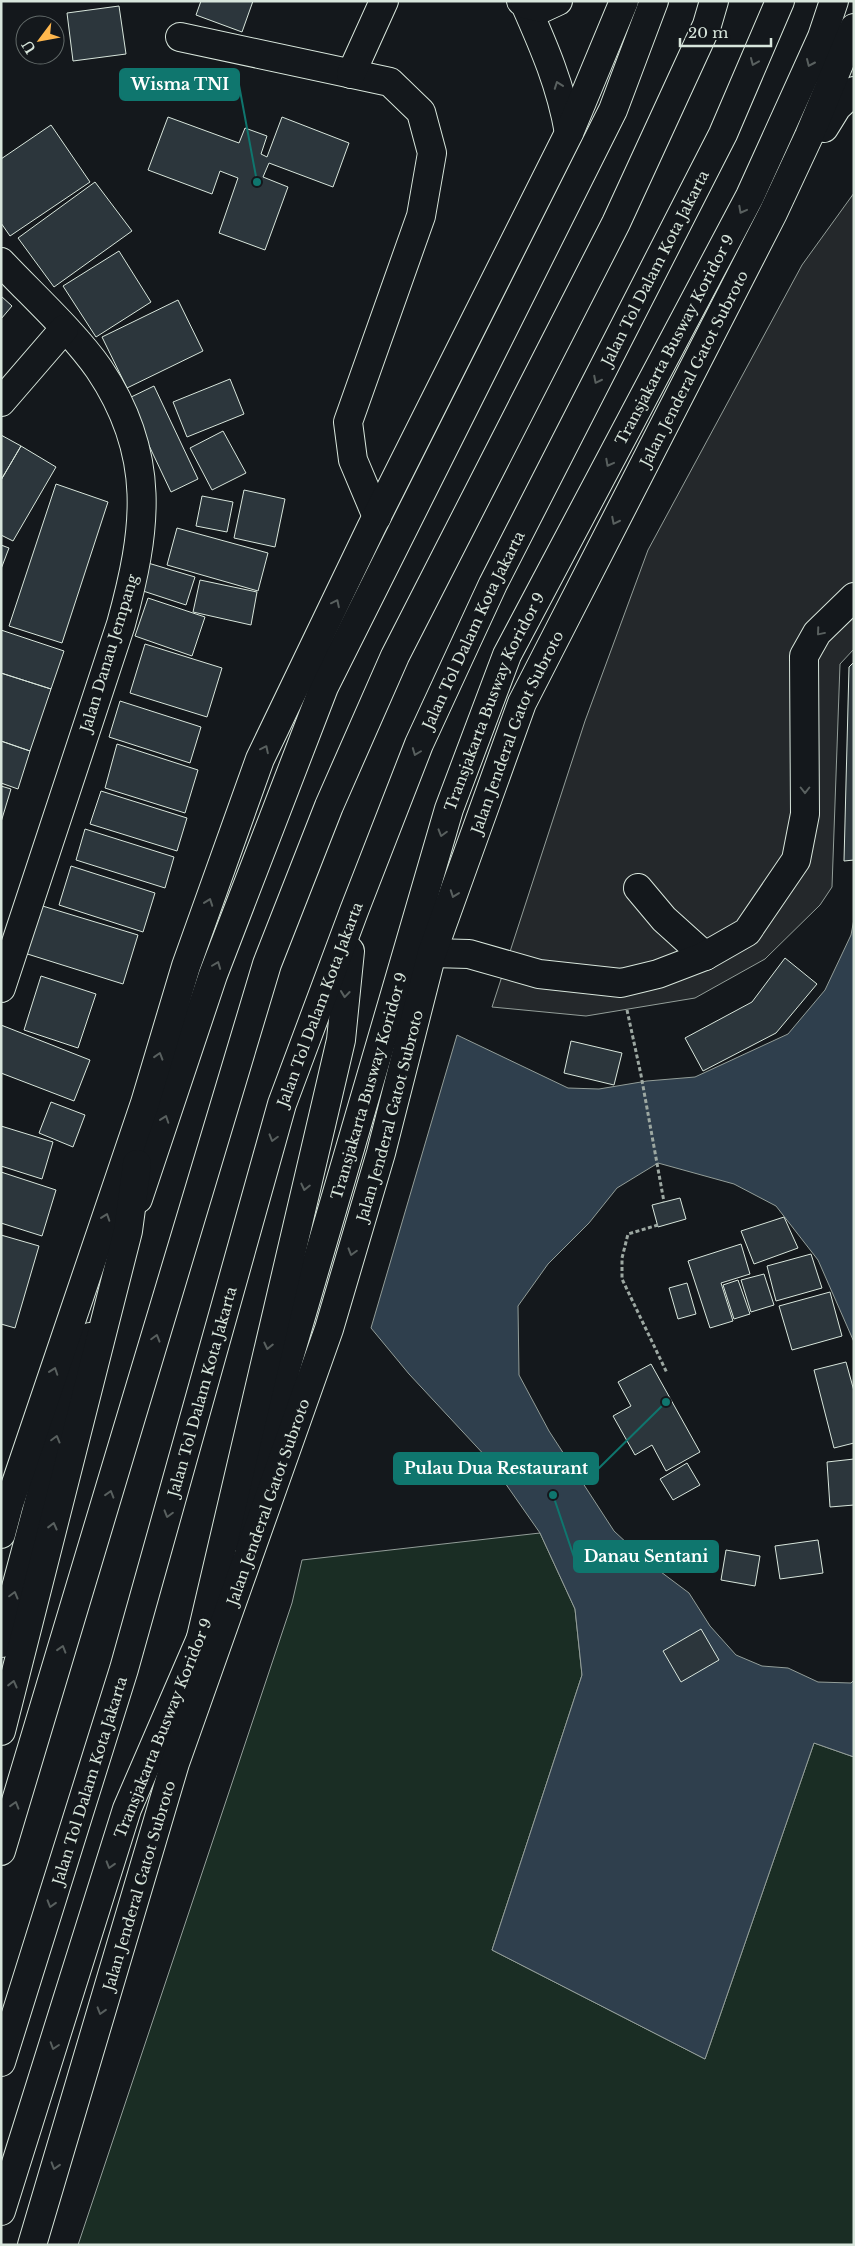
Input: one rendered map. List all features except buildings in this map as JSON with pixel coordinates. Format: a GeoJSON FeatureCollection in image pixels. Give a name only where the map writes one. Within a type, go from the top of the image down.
{"type":"FeatureCollection","features":[{"type":"Feature","properties":{"kind":"main road"},"geometry":{"type":"LineString","coordinates":[[351,74],[384,1]]}},
{"type":"Feature","properties":{"kind":"main road"},"geometry":{"type":"LineString","coordinates":[[523,3],[543,8],[558,1]]}},
{"type":"Feature","properties":{"kind":"main road"},"geometry":{"type":"LineString","coordinates":[[1,1534],[145,1103],[186,966],[260,760],[377,517],[569,132],[624,1]]}},
{"type":"Feature","properties":{"kind":"main road"},"geometry":{"type":"LineString","coordinates":[[1,1642],[62,1417],[128,1231],[214,975],[324,688],[614,110],[654,1]]}},
{"type":"Feature","properties":{"kind":"main road"},"geometry":{"type":"LineString","coordinates":[[1,1851],[267,964],[330,806],[395,656],[616,223],[707,25],[714,1]]}},
{"type":"Feature","properties":{"kind":"main road","name":"Jalan Tol Dalam Kota Jakarta"},"geometry":{"type":"LineString","coordinates":[[1,2062],[124,1669],[282,1104],[354,911],[419,744],[493,584],[723,134],[780,1]]}},
{"type":"Feature","properties":{"kind":"main road","name":"Transjakarta Busway Koridor 9"},"geometry":{"type":"LineString","coordinates":[[1,2211],[127,1810],[200,1641],[228,1566],[449,809],[504,664],[750,196],[822,37],[834,1]]}},
{"type":"Feature","properties":{"kind":"main road"},"geometry":{"type":"LineString","coordinates":[[523,3],[562,97],[569,132]]}},
{"type":"Feature","properties":{"kind":"main road","name":"Jalan Jenderal Gatot Subroto"},"geometry":{"type":"LineString","coordinates":[[32,2245],[175,1763],[329,1329],[381,1153],[432,953],[522,703],[773,213],[809,136],[854,28]]}},
{"type":"Feature","properties":{"kind":"main road"},"geometry":{"type":"LineString","coordinates":[[180,37],[390,82],[421,112],[432,153],[421,216],[348,422],[352,460],[377,517]]}},
{"type":"Feature","properties":{"kind":"main road"},"geometry":{"type":"LineString","coordinates":[[773,213],[837,107],[854,91]]}},
{"type":"Feature","properties":{"kind":"main road","name":"Jalan Danau Jempang"},"geometry":{"type":"LineString","coordinates":[[1,262],[64,329],[98,369],[129,424],[141,478],[142,524],[134,576],[121,624],[1,988]]}},
{"type":"Feature","properties":{"kind":"main road"},"geometry":{"type":"LineString","coordinates":[[1,402],[64,329]]}},
{"type":"Feature","properties":{"kind":"main road"},"geometry":{"type":"LineString","coordinates":[[432,953],[470,954],[539,974],[621,983],[658,974],[705,956],[747,932],[796,860],[805,814],[804,656],[817,633],[854,597]]}},
{"type":"Feature","properties":{"kind":"main road"},"geometry":{"type":"LineString","coordinates":[[638,888],[664,919],[705,956]]}},
{"type":"Feature","properties":{"kind":"main road"},"geometry":{"type":"LineString","coordinates":[[175,1763],[200,1641],[340,1040],[354,911]]}},
{"type":"Feature","properties":{"kind":"main road"},"geometry":{"type":"LineString","coordinates":[[1,1731],[128,1231],[145,1103]]}},
{"type":"Feature","properties":{"kind":"path"},"geometry":{"type":"LineString","coordinates":[[628,1016],[641,1075],[664,1202]]}},
{"type":"Feature","properties":{"kind":"path"},"geometry":{"type":"LineString","coordinates":[[658,1225],[628,1234],[622,1258],[622,1280],[667,1373]]}},
{"type":"Feature","properties":{"kind":"green space"},"geometry":{"type":"Polygon","coordinates":[[[540,1533],[575,1609],[582,1675],[492,1950],[705,2059],[814,1743],[854,1757],[854,2245],[78,2245],[292,1603],[302,1560],[540,1533]]]}},
{"type":"Feature","properties":{"kind":"shaded area"},"geometry":{"type":"Polygon","coordinates":[[[854,193],[854,649],[840,664],[832,887],[820,905],[765,959],[695,998],[586,1016],[492,1007],[585,721],[648,550],[802,265],[854,193]]]}},
{"type":"Feature","properties":{"kind":"water"},"geometry":{"type":"Polygon","coordinates":[[[854,919],[854,1342],[818,1260],[776,1206],[734,1184],[658,1163],[617,1188],[589,1223],[548,1264],[518,1306],[519,1375],[549,1431],[614,1531],[645,1560],[689,1593],[710,1626],[736,1655],[762,1666],[788,1668],[818,1682],[851,1683],[854,1680],[854,1757],[814,1743],[705,2059],[492,1950],[582,1675],[575,1609],[540,1533],[489,1460],[409,1374],[371,1328],[457,1035],[568,1088],[599,1089],[647,1081],[695,1077],[788,1034],[825,990],[851,935],[854,919]]]}},
{"type":"Feature","properties":{"kind":"place","name":"Wisma TNI"},"geometry":{"type":"Point","coordinates":[257,182]}},
{"type":"Feature","properties":{"kind":"place","name":"Pulau Dua Restaurant"},"geometry":{"type":"Point","coordinates":[666,1402]}},
{"type":"Feature","properties":{"kind":"place","name":"Danau Sentani"},"geometry":{"type":"Point","coordinates":[553,1495]}}]}
